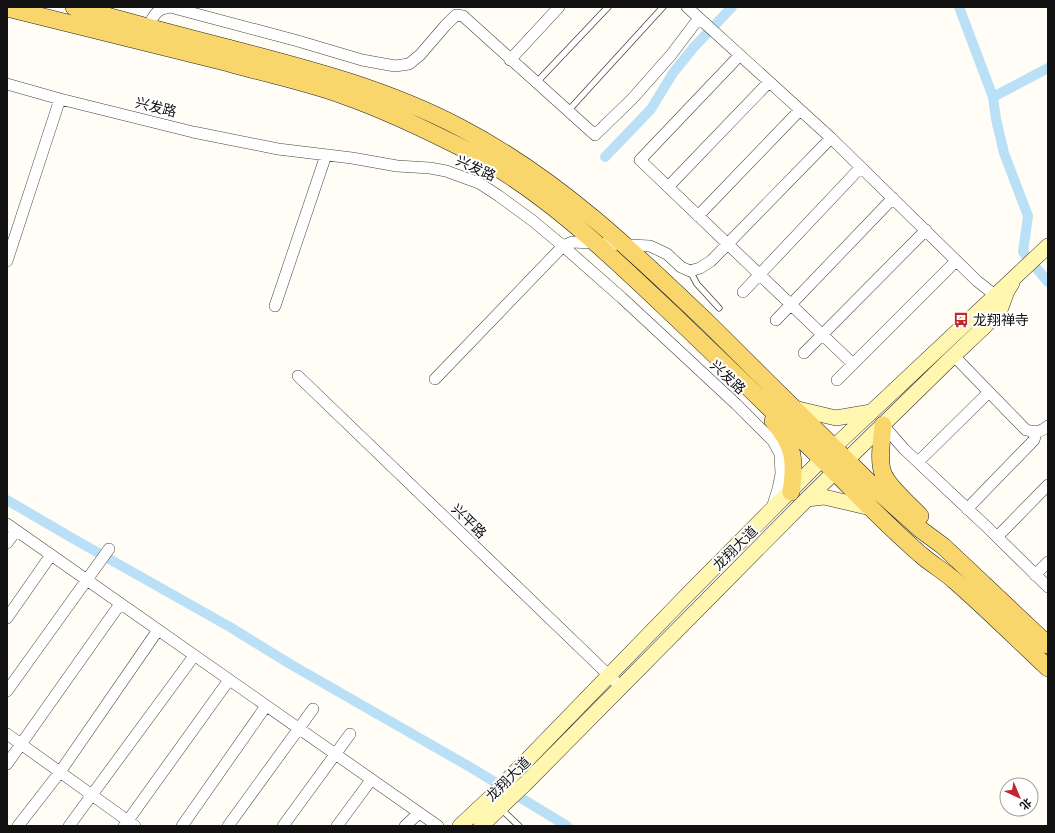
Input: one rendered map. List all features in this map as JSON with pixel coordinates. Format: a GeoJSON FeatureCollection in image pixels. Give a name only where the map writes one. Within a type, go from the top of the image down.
{"type":"FeatureCollection","features":[{"type":"Feature","properties":{"kind":"main road"},"geometry":{"type":"LineString","coordinates":[[74,7],[150,35],[344,95],[384,111],[473,154],[531,191],[570,220],[724,363],[829,454],[841,466],[871,508],[921,555],[952,578],[972,596],[1048,668]]}},
{"type":"Feature","properties":{"kind":"main road"},"geometry":{"type":"LineString","coordinates":[[7,8],[150,35],[312,70],[394,97],[460,128],[511,156],[573,201],[624,244],[794,408],[829,454]]}},
{"type":"Feature","properties":{"kind":"main road","name":"龙翔大道"},"geometry":{"type":"LineString","coordinates":[[481,826],[500,802],[510,777],[871,412],[999,299],[1007,291],[1016,277],[1045,249]]}},
{"type":"Feature","properties":{"kind":"main road","name":"龙翔大道"},"geometry":{"type":"LineString","coordinates":[[460,826],[500,802],[524,784],[807,499],[984,327],[1000,310],[999,299]]}},
{"type":"Feature","properties":{"kind":"main road"},"geometry":{"type":"LineString","coordinates":[[724,363],[742,391],[781,431],[789,445],[793,460],[794,473],[791,492]]}},
{"type":"Feature","properties":{"kind":"main road"},"geometry":{"type":"LineString","coordinates":[[794,408],[836,418],[871,412]]}},
{"type":"Feature","properties":{"kind":"main road"},"geometry":{"type":"LineString","coordinates":[[883,426],[881,458],[882,472],[888,482],[930,526],[943,546]]}},
{"type":"Feature","properties":{"kind":"main road"},"geometry":{"type":"LineString","coordinates":[[841,466],[880,493],[920,529],[943,546],[1048,645]]}},
{"type":"Feature","properties":{"kind":"main road"},"geometry":{"type":"LineString","coordinates":[[807,499],[824,497],[871,508]]}},
{"type":"Feature","properties":{"kind":"street"},"geometry":{"type":"LineString","coordinates":[[150,35],[152,19],[158,10],[170,7],[298,41],[362,60],[395,66],[409,64],[420,55],[456,15],[463,16],[595,136],[662,66],[700,19]]}},
{"type":"Feature","properties":{"kind":"street"},"geometry":{"type":"LineString","coordinates":[[510,60],[558,7]]}},
{"type":"Feature","properties":{"kind":"street"},"geometry":{"type":"LineString","coordinates":[[687,7],[831,138],[956,261],[999,299]]}},
{"type":"Feature","properties":{"kind":"street"},"geometry":{"type":"LineString","coordinates":[[740,55],[640,160],[853,364]]}},
{"type":"Feature","properties":{"kind":"street"},"geometry":{"type":"LineString","coordinates":[[668,187],[769,82]]}},
{"type":"Feature","properties":{"kind":"street","name":"兴发路"},"geometry":{"type":"LineString","coordinates":[[7,84],[60,99],[193,132],[278,149],[397,166],[430,168],[446,171],[479,183],[500,196],[563,246],[622,298],[736,404],[773,441],[780,454],[781,474],[771,512]]}},
{"type":"Feature","properties":{"kind":"street"},"geometry":{"type":"LineString","coordinates":[[7,261],[60,99]]}},
{"type":"Feature","properties":{"kind":"street"},"geometry":{"type":"LineString","coordinates":[[698,216],[800,110]]}},
{"type":"Feature","properties":{"kind":"street"},"geometry":{"type":"LineString","coordinates":[[435,380],[563,246],[572,242],[650,246],[667,254],[681,267],[690,271],[700,268],[711,261],[831,138]]}},
{"type":"Feature","properties":{"kind":"street"},"geometry":{"type":"LineString","coordinates":[[275,306],[326,155]]}},
{"type":"Feature","properties":{"kind":"street"},"geometry":{"type":"LineString","coordinates":[[743,292],[861,168]]}},
{"type":"Feature","properties":{"kind":"street"},"geometry":{"type":"LineString","coordinates":[[776,320],[893,198]]}},
{"type":"Feature","properties":{"kind":"street"},"geometry":{"type":"LineString","coordinates":[[804,353],[926,230]]}},
{"type":"Feature","properties":{"kind":"street"},"geometry":{"type":"LineString","coordinates":[[837,380],[956,261]]}},
{"type":"Feature","properties":{"kind":"street"},"geometry":{"type":"LineString","coordinates":[[954,355],[1026,430],[1036,432],[1048,426]]}},
{"type":"Feature","properties":{"kind":"street","name":"兴平路"},"geometry":{"type":"LineString","coordinates":[[298,376],[621,687]]}},
{"type":"Feature","properties":{"kind":"street"},"geometry":{"type":"LineString","coordinates":[[918,462],[989,392]]}},
{"type":"Feature","properties":{"kind":"street"},"geometry":{"type":"LineString","coordinates":[[883,426],[918,462],[1048,587]]}},
{"type":"Feature","properties":{"kind":"street"},"geometry":{"type":"LineString","coordinates":[[967,509],[1034,440],[1036,432]]}},
{"type":"Feature","properties":{"kind":"street"},"geometry":{"type":"LineString","coordinates":[[997,537],[1048,485]]}},
{"type":"Feature","properties":{"kind":"street"},"geometry":{"type":"LineString","coordinates":[[7,544],[12,528],[438,826]]}},
{"type":"Feature","properties":{"kind":"street"},"geometry":{"type":"LineString","coordinates":[[7,691],[109,548]]}},
{"type":"Feature","properties":{"kind":"street"},"geometry":{"type":"LineString","coordinates":[[7,618],[51,555]]}},
{"type":"Feature","properties":{"kind":"street"},"geometry":{"type":"LineString","coordinates":[[1035,575],[1048,562]]}},
{"type":"Feature","properties":{"kind":"street"},"geometry":{"type":"LineString","coordinates":[[7,764],[120,604]]}},
{"type":"Feature","properties":{"kind":"street"},"geometry":{"type":"LineString","coordinates":[[18,826],[60,772],[158,630]]}},
{"type":"Feature","properties":{"kind":"street"},"geometry":{"type":"LineString","coordinates":[[69,826],[194,656]]}},
{"type":"Feature","properties":{"kind":"street"},"geometry":{"type":"LineString","coordinates":[[7,734],[92,795],[129,824],[229,680]]}},
{"type":"Feature","properties":{"kind":"street"},"geometry":{"type":"LineString","coordinates":[[182,826],[266,706]]}},
{"type":"Feature","properties":{"kind":"street"},"geometry":{"type":"LineString","coordinates":[[228,826],[313,709]]}},
{"type":"Feature","properties":{"kind":"street"},"geometry":{"type":"LineString","coordinates":[[283,826],[350,734]]}},
{"type":"Feature","properties":{"kind":"street"},"geometry":{"type":"LineString","coordinates":[[337,826],[371,780]]}},
{"type":"Feature","properties":{"kind":"street"},"geometry":{"type":"LineString","coordinates":[[405,826],[419,813]]}},
{"type":"Feature","properties":{"kind":"lane"},"geometry":{"type":"LineString","coordinates":[[536,83],[608,7]]}},
{"type":"Feature","properties":{"kind":"lane"},"geometry":{"type":"LineString","coordinates":[[567,111],[663,7]]}},
{"type":"Feature","properties":{"kind":"lane"},"geometry":{"type":"LineString","coordinates":[[690,271],[697,284],[719,308]]}},
{"type":"Feature","properties":{"kind":"lane"},"geometry":{"type":"LineString","coordinates":[[500,802],[519,826]]}},
{"type":"Feature","properties":{"kind":"waterway"},"geometry":{"type":"LineString","coordinates":[[605,157],[651,109],[673,73],[694,47],[732,7]]}},
{"type":"Feature","properties":{"kind":"waterway"},"geometry":{"type":"LineString","coordinates":[[959,7],[993,97],[996,119],[1004,153],[1028,216],[1023,252],[1048,282]]}},
{"type":"Feature","properties":{"kind":"waterway"},"geometry":{"type":"LineString","coordinates":[[993,97],[1048,68]]}},
{"type":"Feature","properties":{"kind":"waterway"},"geometry":{"type":"LineString","coordinates":[[7,500],[230,627],[290,664],[470,767],[567,826]]}},
{"type":"Feature","properties":{"kind":"place","name":"龙翔禅寺"},"geometry":{"type":"Point","coordinates":[961,320]}}]}
